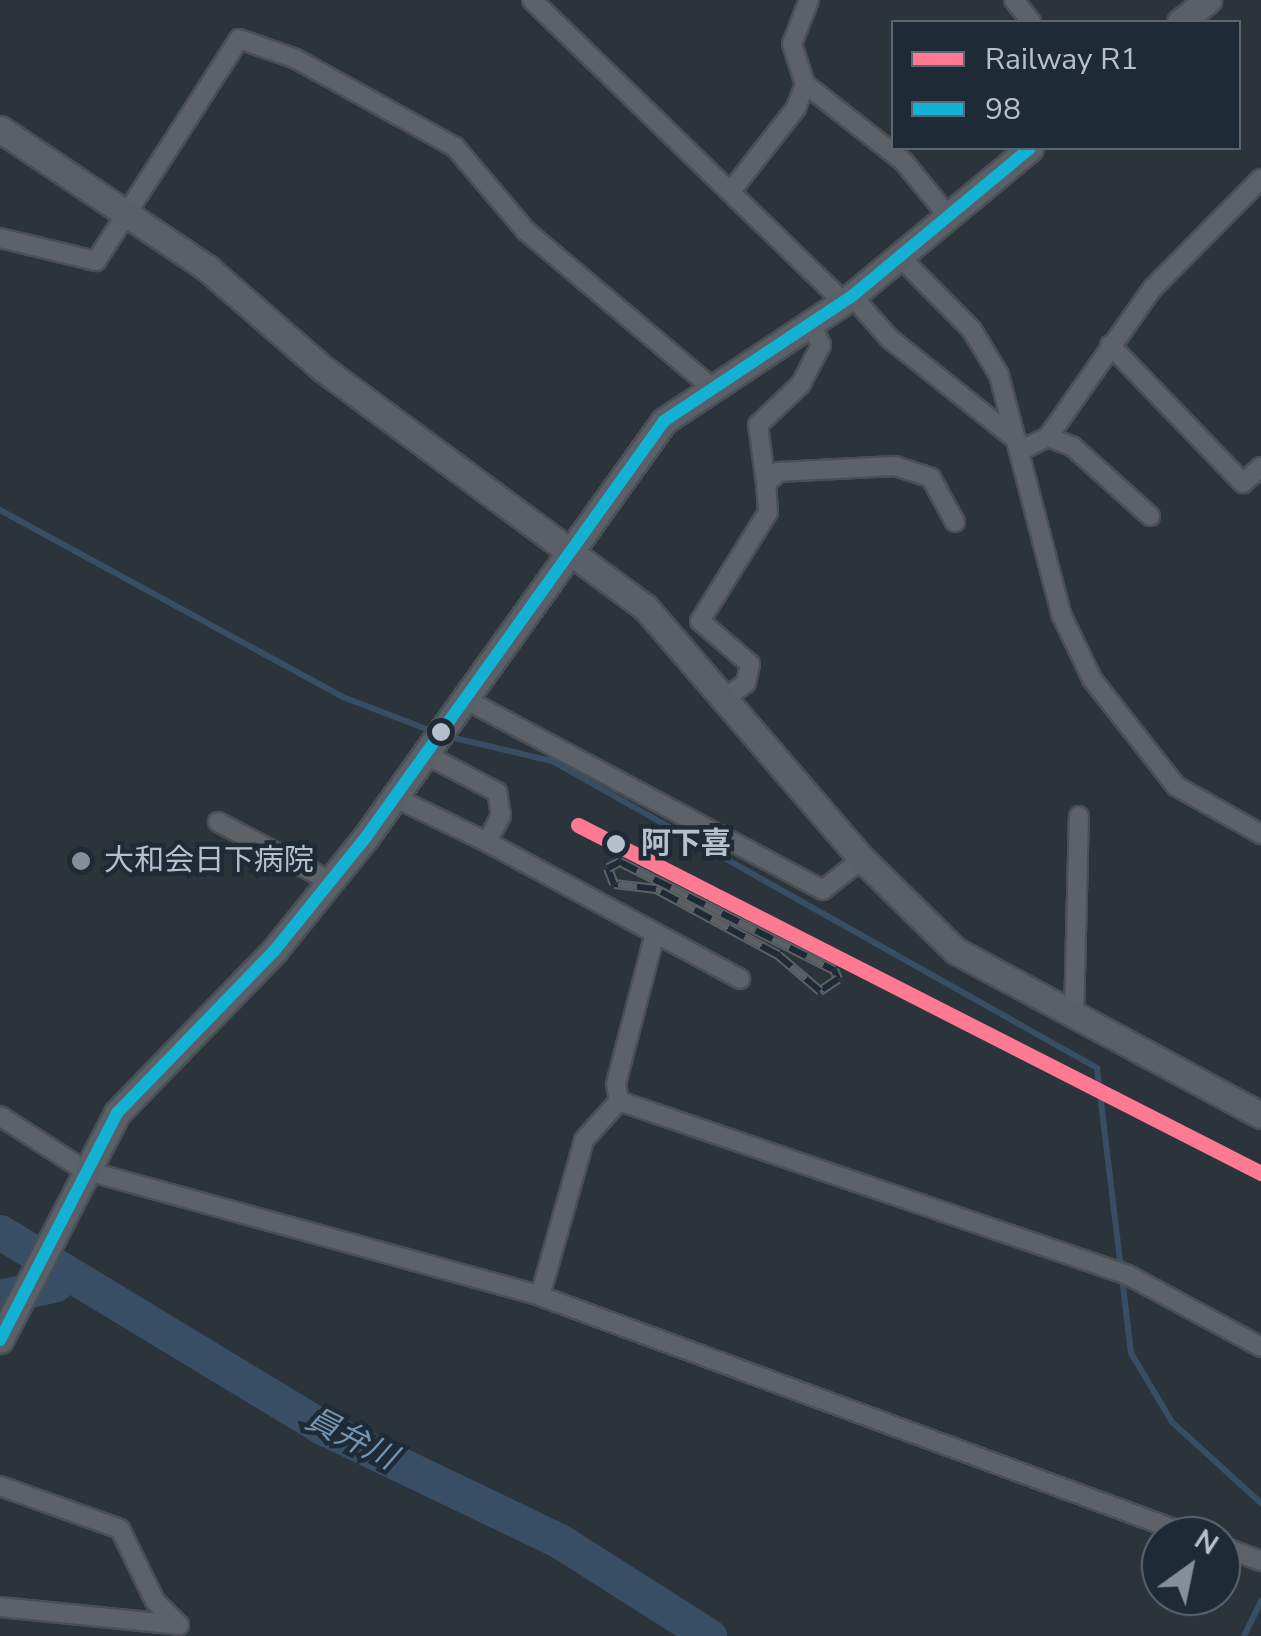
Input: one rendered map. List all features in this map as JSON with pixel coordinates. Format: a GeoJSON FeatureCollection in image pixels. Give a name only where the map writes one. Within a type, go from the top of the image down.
{"type":"FeatureCollection","features":[{"type":"Feature","properties":{"kind":"street"},"geometry":{"type":"LineString","coordinates":[[532,0],[889,338],[1021,447]]}},
{"type":"Feature","properties":{"kind":"street"},"geometry":{"type":"LineString","coordinates":[[1014,0],[1029,20]]}},
{"type":"Feature","properties":{"kind":"street"},"geometry":{"type":"LineString","coordinates":[[1183,20],[1208,0]]}},
{"type":"Feature","properties":{"kind":"street"},"geometry":{"type":"LineString","coordinates":[[814,1],[792,44],[805,84],[904,162],[949,217]]}},
{"type":"Feature","properties":{"kind":"street"},"geometry":{"type":"LineString","coordinates":[[0,238],[96,261],[239,40],[260,44],[455,147],[526,232],[708,384]]}},
{"type":"Feature","properties":{"kind":"street"},"geometry":{"type":"LineString","coordinates":[[731,191],[775,144],[805,84]]}},
{"type":"Feature","properties":{"kind":"street"},"geometry":{"type":"LineString","coordinates":[[0,129],[128,212],[677,636],[862,859],[956,951],[1074,1018],[1261,1115]]}},
{"type":"Feature","properties":{"kind":"street"},"geometry":{"type":"LineString","coordinates":[[0,1340],[84,1170],[117,1114],[330,882],[656,431],[708,384],[848,298],[901,258],[1028,150]]}},
{"type":"Feature","properties":{"kind":"street"},"geometry":{"type":"LineString","coordinates":[[1021,447],[1048,437],[1110,345],[1261,179]]}},
{"type":"Feature","properties":{"kind":"street"},"geometry":{"type":"LineString","coordinates":[[901,258],[982,343],[1021,447],[1062,616],[1092,680],[1176,786],[1261,834]]}},
{"type":"Feature","properties":{"kind":"street"},"geometry":{"type":"LineString","coordinates":[[728,696],[746,683],[750,664],[700,621],[768,512],[758,424],[801,384],[821,345],[810,320]]}},
{"type":"Feature","properties":{"kind":"street"},"geometry":{"type":"LineString","coordinates":[[1110,345],[1243,483],[1261,467]]}},
{"type":"Feature","properties":{"kind":"street"},"geometry":{"type":"LineString","coordinates":[[1048,437],[1082,454],[1150,516]]}},
{"type":"Feature","properties":{"kind":"street"},"geometry":{"type":"LineString","coordinates":[[766,484],[806,467],[895,466],[931,478],[955,522]]}},
{"type":"Feature","properties":{"kind":"street"},"geometry":{"type":"LineString","coordinates":[[463,698],[823,890],[862,859]]}},
{"type":"Feature","properties":{"kind":"street"},"geometry":{"type":"LineString","coordinates":[[434,738],[497,792],[501,816],[487,842]]}},
{"type":"Feature","properties":{"kind":"street"},"geometry":{"type":"LineString","coordinates":[[394,797],[487,842],[654,937],[740,979]]}},
{"type":"Feature","properties":{"kind":"street"},"geometry":{"type":"LineString","coordinates":[[1074,1018],[1079,816]]}},
{"type":"Feature","properties":{"kind":"street"},"geometry":{"type":"LineString","coordinates":[[218,822],[330,882]]}},
{"type":"Feature","properties":{"kind":"street"},"geometry":{"type":"LineString","coordinates":[[620,1101],[616,1084],[654,937]]}},
{"type":"Feature","properties":{"kind":"street"},"geometry":{"type":"LineString","coordinates":[[540,1296],[584,1140],[620,1101]]}},
{"type":"Feature","properties":{"kind":"street"},"geometry":{"type":"LineString","coordinates":[[620,1101],[1128,1275],[1261,1347]]}},
{"type":"Feature","properties":{"kind":"street"},"geometry":{"type":"LineString","coordinates":[[0,1116],[84,1170],[540,1296],[1141,1517]]}},
{"type":"Feature","properties":{"kind":"street"},"geometry":{"type":"LineString","coordinates":[[0,1486],[120,1529],[154,1601],[179,1625],[0,1607]]}},
{"type":"Feature","properties":{"kind":"waterway"},"geometry":{"type":"LineString","coordinates":[[0,510],[343,697],[434,732]]}},
{"type":"Feature","properties":{"kind":"waterway"},"geometry":{"type":"LineString","coordinates":[[446,736],[552,761],[1097,1068],[1131,1353],[1172,1422],[1261,1503]]}},
{"type":"Feature","properties":{"kind":"waterway","name":"員弁川"},"geometry":{"type":"LineString","coordinates":[[0,1232],[324,1428],[558,1540],[709,1636]]}},
{"type":"Feature","properties":{"kind":"waterway"},"geometry":{"type":"LineString","coordinates":[[0,1297],[56,1284]]}},
{"type":"Feature","properties":{"kind":"waterway"},"geometry":{"type":"LineString","coordinates":[[1244,1636],[1261,1601]]}},
{"type":"Feature","properties":{"kind":"railway"},"geometry":{"type":"LineString","coordinates":[[578,825],[696,883]]}},
{"type":"Feature","properties":{"kind":"railway"},"geometry":{"type":"LineString","coordinates":[[620,862],[834,970],[838,979],[820,991],[778,955],[656,889],[614,884],[608,868],[620,862]]}},
{"type":"Feature","properties":{"kind":"rail line","name":"R1"},"geometry":{"type":"LineString","coordinates":[[578,825],[1261,1173]]}},
{"type":"Feature","properties":{"kind":"transit line","name":"98"},"geometry":{"type":"LineString","coordinates":[[0,1340],[117,1113],[274,951],[366,837],[664,421],[852,296],[1028,150]]}},
{"type":"Feature","properties":{"kind":"place","name":"阿下喜"},"geometry":{"type":"Point","coordinates":[616,844]}},
{"type":"Feature","properties":{"kind":"place","name":"大和会日下病院"},"geometry":{"type":"Point","coordinates":[81,861]}}]}
